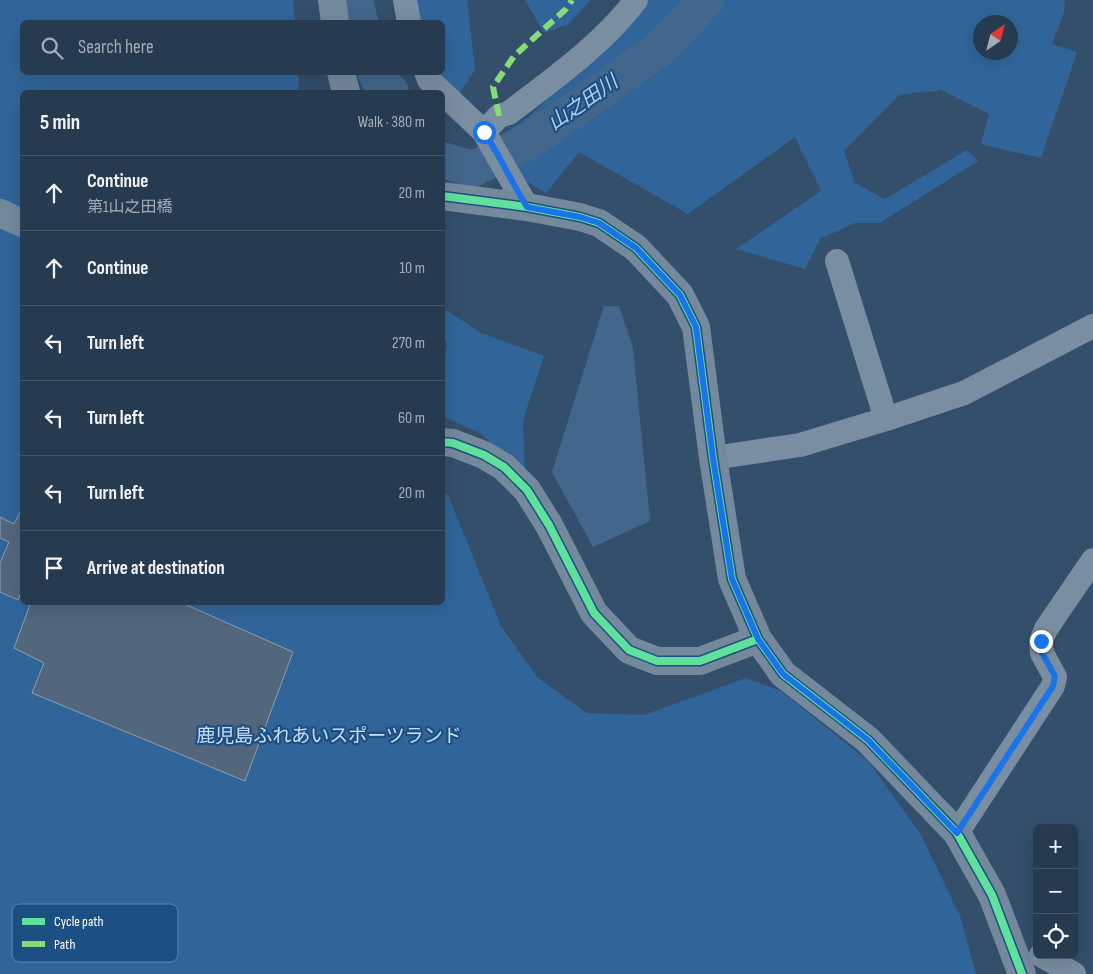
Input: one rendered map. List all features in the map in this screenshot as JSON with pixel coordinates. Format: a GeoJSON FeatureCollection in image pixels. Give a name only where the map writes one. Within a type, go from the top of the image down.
{"type":"FeatureCollection","features":[{"type":"Feature","properties":{"kind":"street"},"geometry":{"type":"LineString","coordinates":[[332,0],[335,20]]}},
{"type":"Feature","properties":{"kind":"street"},"geometry":{"type":"LineString","coordinates":[[405,0],[409,20]]}},
{"type":"Feature","properties":{"kind":"street"},"geometry":{"type":"LineString","coordinates":[[488,139],[499,116],[508,113],[580,56],[621,20],[636,0]]}},
{"type":"Feature","properties":{"kind":"street"},"geometry":{"type":"LineString","coordinates":[[342,75],[346,90]]}},
{"type":"Feature","properties":{"kind":"street"},"geometry":{"type":"LineString","coordinates":[[427,75],[429,80],[439,90]]}},
{"type":"Feature","properties":{"kind":"street"},"geometry":{"type":"LineString","coordinates":[[445,96],[488,139],[520,197]]}},
{"type":"Feature","properties":{"kind":"street"},"geometry":{"type":"LineString","coordinates":[[445,196],[520,197],[599,223],[636,248],[680,295],[696,327],[713,458],[732,579],[758,639],[783,674],[868,740],[957,833],[1028,959],[1074,974]]}},
{"type":"Feature","properties":{"kind":"street"},"geometry":{"type":"LineString","coordinates":[[0,213],[20,222]]}},
{"type":"Feature","properties":{"kind":"street"},"geometry":{"type":"LineString","coordinates":[[838,260],[886,419]]}},
{"type":"Feature","properties":{"kind":"street"},"geometry":{"type":"LineString","coordinates":[[713,458],[800,444],[886,419],[964,393],[1093,326]]}},
{"type":"Feature","properties":{"kind":"street"},"geometry":{"type":"LineString","coordinates":[[445,442],[453,443],[484,455],[504,467],[527,490],[549,525],[594,613],[629,650],[658,661],[700,661],[758,639]]}},
{"type":"Feature","properties":{"kind":"street"},"geometry":{"type":"LineString","coordinates":[[957,833],[1053,686],[1055,676],[1042,653],[1041,641],[1046,629],[1093,560]]}},
{"type":"Feature","properties":{"kind":"green space"},"geometry":{"type":"Polygon","coordinates":[[[0,0],[293,0],[295,20],[20,20],[20,75],[298,75],[299,90],[20,90],[20,605],[445,605],[445,493],[448,495],[501,626],[537,677],[587,713],[644,715],[746,678],[781,691],[868,761],[920,833],[960,916],[976,974],[0,974],[0,0]]]}},
{"type":"Feature","properties":{"kind":"green space"},"geometry":{"type":"Polygon","coordinates":[[[411,0],[467,0],[475,70],[457,96],[442,75],[445,75],[445,20],[417,20],[411,0]]]}},
{"type":"Feature","properties":{"kind":"green space"},"geometry":{"type":"Polygon","coordinates":[[[525,0],[591,0],[568,24],[544,33],[525,0]]]}},
{"type":"Feature","properties":{"kind":"green space"},"geometry":{"type":"Polygon","coordinates":[[[647,0],[1065,0],[1064,12],[1052,44],[1077,52],[1041,158],[981,144],[989,114],[941,90],[899,95],[844,151],[855,183],[885,199],[967,150],[978,161],[880,223],[855,223],[820,239],[805,269],[736,249],[821,191],[795,137],[688,214],[579,152],[546,193],[526,181],[496,139],[531,115],[647,0]]]}},
{"type":"Feature","properties":{"kind":"green space"},"geometry":{"type":"Polygon","coordinates":[[[445,309],[481,333],[544,356],[523,420],[525,472],[480,433],[445,417],[445,358],[447,345],[445,338],[445,309]]]}},
{"type":"Feature","properties":{"kind":"shaded area"},"geometry":{"type":"Polygon","coordinates":[[[604,306],[619,306],[633,348],[650,521],[593,547],[552,472],[604,306]]]}},
{"type":"Feature","properties":{"kind":"building"},"geometry":{"type":"Polygon","coordinates":[[[20,513],[20,595],[18,600],[0,592],[0,563],[9,542],[0,538],[0,517],[14,524],[20,513]]]}},
{"type":"Feature","properties":{"kind":"building","name":"鹿児島ふれあいスポーツランド"},"geometry":{"type":"Polygon","coordinates":[[[30,605],[187,605],[293,652],[245,781],[32,693],[44,663],[14,648],[30,605]]]}},
{"type":"Feature","properties":{"kind":"waterway","name":"山之田川"},"geometry":{"type":"LineString","coordinates":[[355,0],[360,20]]}},
{"type":"Feature","properties":{"kind":"waterway","name":"山之田川"},"geometry":{"type":"LineString","coordinates":[[445,161],[473,169],[533,139],[662,47],[706,0]]}},
{"type":"Feature","properties":{"kind":"waterway","name":"山之田川"},"geometry":{"type":"LineString","coordinates":[[376,75],[380,82],[389,90]]}},
{"type":"Feature","properties":{"kind":"marked path"},"geometry":{"type":"LineString","coordinates":[[499,116],[493,87],[514,56],[566,9],[572,0]]}},
{"type":"Feature","properties":{"kind":"cycle path"},"geometry":{"type":"LineString","coordinates":[[445,196],[527,207],[580,217],[599,223],[636,248],[680,295],[696,327],[713,458],[732,579],[758,639],[783,674],[868,740],[957,833],[992,895],[1022,974]]}},
{"type":"Feature","properties":{"kind":"cycle path"},"geometry":{"type":"LineString","coordinates":[[445,442],[453,443],[484,455],[504,467],[527,490],[549,525],[594,613],[629,650],[657,661],[700,661],[758,639]]}},
{"type":"Feature","properties":{"kind":"route"},"geometry":{"type":"LineString","coordinates":[[484,132],[527,207],[580,217],[599,223],[636,248],[680,295],[696,327],[713,458],[732,579],[758,639],[783,674],[868,740],[957,833],[1053,686],[1055,676],[1042,653],[1041,641]]}}]}
